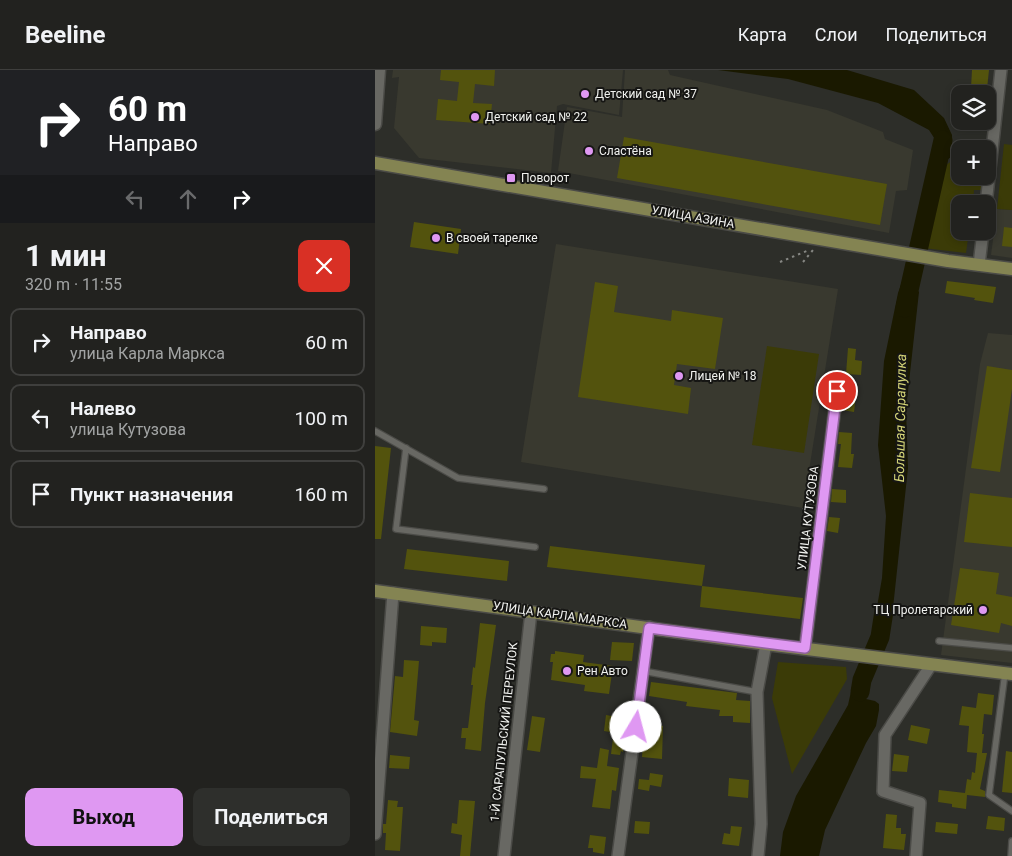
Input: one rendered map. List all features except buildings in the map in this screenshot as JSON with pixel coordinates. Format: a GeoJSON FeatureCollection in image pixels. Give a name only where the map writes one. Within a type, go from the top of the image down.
{"type":"FeatureCollection","features":[{"type":"Feature","properties":{"kind":"main road","name":"УЛИЦА АЗИНА"},"geometry":{"type":"LineString","coordinates":[[375,163],[948,261],[1012,269]]}},
{"type":"Feature","properties":{"kind":"main road","name":"УЛИЦА КАРЛА МАРКСА"},"geometry":{"type":"LineString","coordinates":[[375,591],[766,644],[1008,674]]}},
{"type":"Feature","properties":{"kind":"street"},"geometry":{"type":"LineString","coordinates":[[375,124],[379,70]]}},
{"type":"Feature","properties":{"kind":"street"},"geometry":{"type":"LineString","coordinates":[[987,195],[1001,70]]}},
{"type":"Feature","properties":{"kind":"street"},"geometry":{"type":"LineString","coordinates":[[979,265],[982,240]]}},
{"type":"Feature","properties":{"kind":"street","name":"УЛИЦА КУТУЗОВА"},"geometry":{"type":"LineString","coordinates":[[805,648],[837,391]]}},
{"type":"Feature","properties":{"kind":"street"},"geometry":{"type":"LineString","coordinates":[[375,834],[393,593]]}},
{"type":"Feature","properties":{"kind":"street","name":"1-Й САРАПУЛЬСКИЙ ПЕРЕУЛОК"},"geometry":{"type":"LineString","coordinates":[[503,856],[531,612]]}},
{"type":"Feature","properties":{"kind":"street"},"geometry":{"type":"LineString","coordinates":[[618,856],[649,628]]}},
{"type":"Feature","properties":{"kind":"street"},"geometry":{"type":"LineString","coordinates":[[758,856],[761,824],[757,692],[766,644]]}},
{"type":"Feature","properties":{"kind":"street"},"geometry":{"type":"LineString","coordinates":[[916,856],[920,803],[883,791],[885,735],[931,665]]}},
{"type":"Feature","properties":{"kind":"lane"},"geometry":{"type":"LineString","coordinates":[[375,431],[458,478],[544,489]]}},
{"type":"Feature","properties":{"kind":"lane"},"geometry":{"type":"LineString","coordinates":[[406,448],[396,529],[535,547]]}},
{"type":"Feature","properties":{"kind":"lane"},"geometry":{"type":"LineString","coordinates":[[939,641],[1012,648]]}},
{"type":"Feature","properties":{"kind":"lane"},"geometry":{"type":"LineString","coordinates":[[643,671],[757,692]]}},
{"type":"Feature","properties":{"kind":"lane"},"geometry":{"type":"LineString","coordinates":[[1008,674],[989,795],[1012,811]]}},
{"type":"Feature","properties":{"kind":"lane"},"geometry":{"type":"LineString","coordinates":[[1011,856],[1012,841]]}},
{"type":"Feature","properties":{"kind":"path"},"geometry":{"type":"LineString","coordinates":[[780,262],[816,246],[803,262]]}},
{"type":"Feature","properties":{"kind":"shaded area","name":"Детский сад № 22"},"geometry":{"type":"Polygon","coordinates":[[[393,70],[623,70],[619,115],[563,104],[557,106],[551,173],[419,158],[394,128],[399,77],[392,78],[393,70]]]}},
{"type":"Feature","properties":{"kind":"shaded area"},"geometry":{"type":"Polygon","coordinates":[[[625,70],[668,70],[670,75],[827,110],[883,132],[885,139],[913,150],[907,190],[896,191],[889,233],[558,171],[567,107],[622,117],[625,70]]]}},
{"type":"Feature","properties":{"kind":"shaded area"},"geometry":{"type":"Polygon","coordinates":[[[1004,144],[1012,145],[1012,210],[997,209],[1004,144]]]}},
{"type":"Feature","properties":{"kind":"shaded area"},"geometry":{"type":"Polygon","coordinates":[[[951,162],[951,185],[982,185],[981,190],[974,190],[974,195],[951,195],[951,240],[968,240],[966,253],[923,248],[941,168],[951,162]]]}},
{"type":"Feature","properties":{"kind":"shaded area"},"geometry":{"type":"Polygon","coordinates":[[[997,209],[1012,210],[1012,258],[991,255],[993,240],[996,240],[997,209]]]}},
{"type":"Feature","properties":{"kind":"shaded area","name":"Лицей № 18"},"geometry":{"type":"Polygon","coordinates":[[[556,244],[838,289],[803,508],[521,462],[556,244]]]}},
{"type":"Feature","properties":{"kind":"shaded area"},"geometry":{"type":"Polygon","coordinates":[[[988,333],[1012,335],[1012,663],[941,655],[980,364],[988,333]]]}},
{"type":"Feature","properties":{"kind":"shaded area"},"geometry":{"type":"Polygon","coordinates":[[[767,346],[819,354],[804,453],[752,445],[767,346]]]}},
{"type":"Feature","properties":{"kind":"shaded area"},"geometry":{"type":"Polygon","coordinates":[[[778,662],[846,667],[847,679],[792,774],[772,698],[778,662]]]}},
{"type":"Feature","properties":{"kind":"water"},"geometry":{"type":"Polygon","coordinates":[[[718,70],[847,70],[914,90],[944,118],[952,135],[951,157],[941,164],[933,161],[938,144],[929,130],[878,103],[788,79],[718,70]]]}},
{"type":"Feature","properties":{"kind":"water"},"geometry":{"type":"Polygon","coordinates":[[[904,276],[919,292],[906,409],[908,468],[893,608],[887,638],[872,636],[882,578],[886,516],[878,445],[884,361],[898,293],[904,276]]]}},
{"type":"Feature","properties":{"kind":"water"},"geometry":{"type":"Polygon","coordinates":[[[860,668],[869,669],[869,681],[864,696],[866,699],[879,704],[876,726],[825,830],[819,856],[780,856],[783,832],[796,796],[848,705],[852,687],[860,668]]]}},
{"type":"Feature","properties":{"kind":"waterway","name":"Большая Сарапулка"},"geometry":{"type":"LineString","coordinates":[[905,308],[943,140]]}},
{"type":"Feature","properties":{"kind":"waterway","name":"Большая Сарапулка"},"geometry":{"type":"LineString","coordinates":[[860,692],[862,680],[880,637],[884,611]]}},
{"type":"Feature","properties":{"kind":"place","name":"Детский сад № 37"},"geometry":{"type":"Point","coordinates":[585,94]}},
{"type":"Feature","properties":{"kind":"place","name":"Детский сад № 22"},"geometry":{"type":"Point","coordinates":[475,117]}},
{"type":"Feature","properties":{"kind":"place","name":"Сластёна"},"geometry":{"type":"Point","coordinates":[589,151]}},
{"type":"Feature","properties":{"kind":"place","name":"Поворот"},"geometry":{"type":"Point","coordinates":[511,178]}},
{"type":"Feature","properties":{"kind":"place","name":"В своей тарелке"},"geometry":{"type":"Point","coordinates":[436,238]}},
{"type":"Feature","properties":{"kind":"place","name":"Лицей № 18"},"geometry":{"type":"Point","coordinates":[679,376]}},
{"type":"Feature","properties":{"kind":"place","name":"ТЦ Пролетарский"},"geometry":{"type":"Point","coordinates":[983,610]}},
{"type":"Feature","properties":{"kind":"place","name":"Рен Авто"},"geometry":{"type":"Point","coordinates":[567,671]}},
{"type":"Feature","properties":{"kind":"route"},"geometry":{"type":"LineString","coordinates":[[636,727],[649,628],[805,648],[837,391]]}}]}
